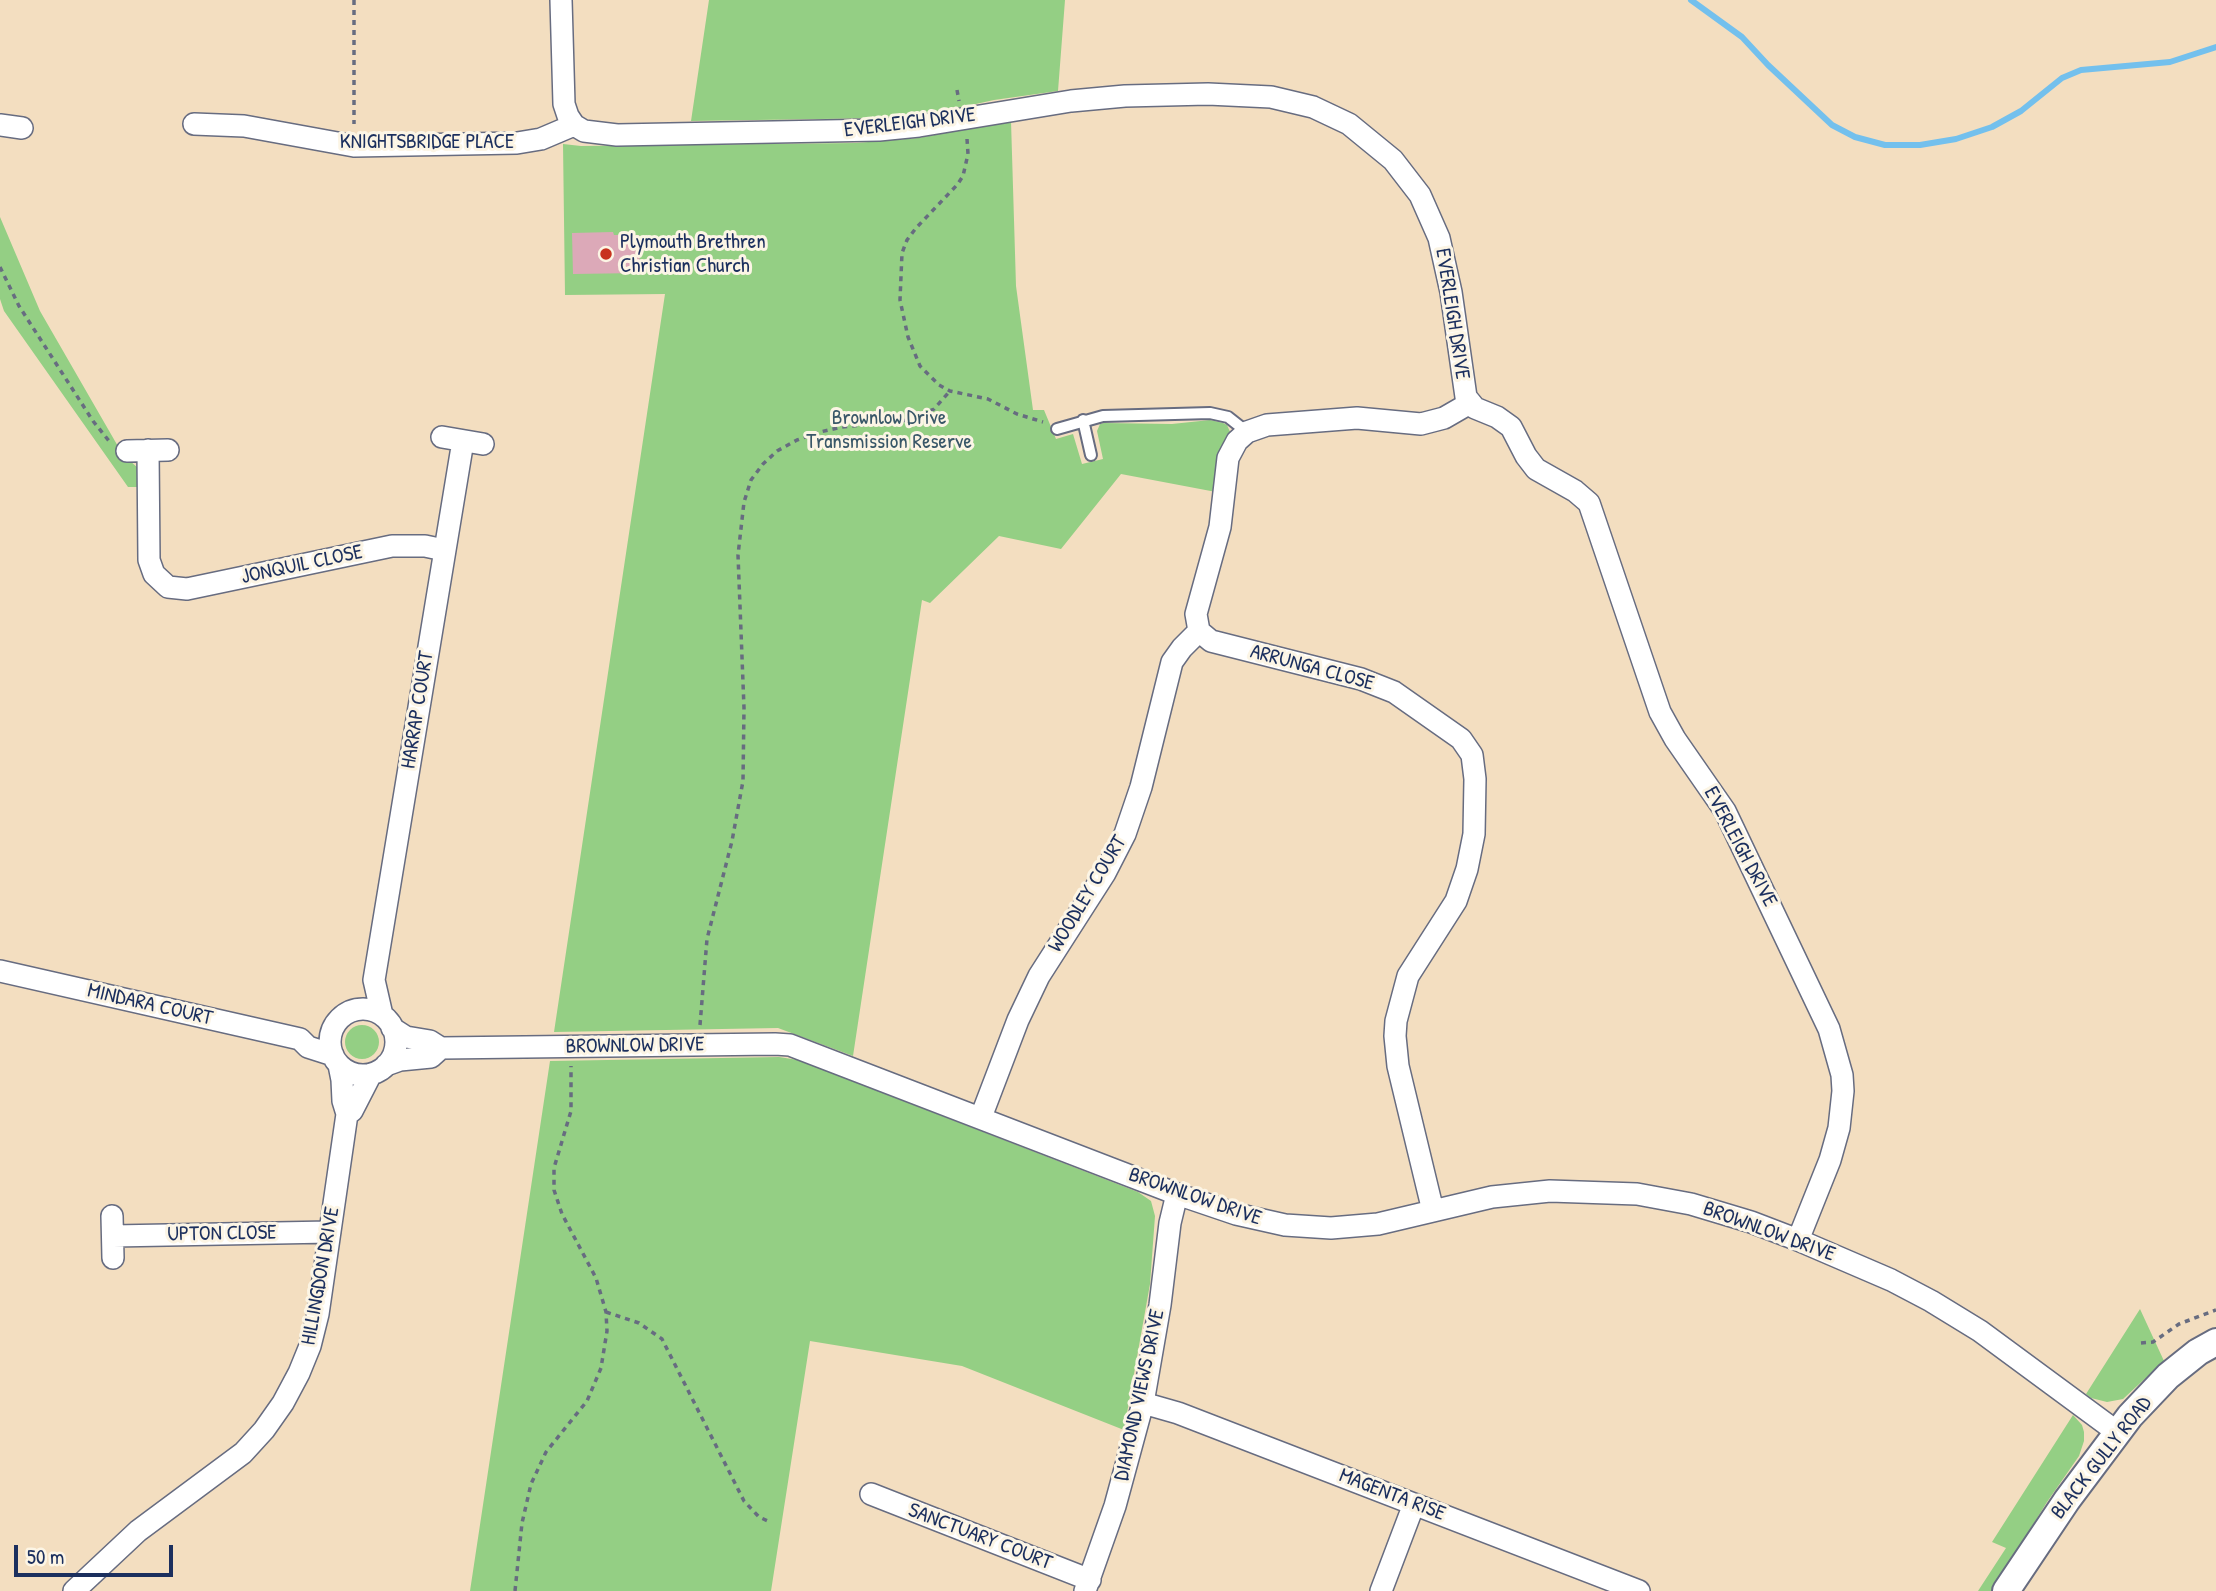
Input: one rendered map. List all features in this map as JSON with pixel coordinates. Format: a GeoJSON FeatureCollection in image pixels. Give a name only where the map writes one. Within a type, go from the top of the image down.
{"type":"FeatureCollection","features":[{"type":"Feature","properties":{"kind":"street"},"geometry":{"type":"LineString","coordinates":[[561,0],[563,90],[568,116],[574,125]]}},
{"type":"Feature","properties":{"kind":"street","name":"EVERLEIGH DRIVE"},"geometry":{"type":"LineString","coordinates":[[574,125],[584,131],[617,135],[844,132],[909,127],[1084,99],[1208,94],[1292,101],[1313,107],[1349,124],[1393,160],[1420,195],[1439,238],[1462,380],[1470,403],[1482,412],[1505,421],[1536,469],[1575,491],[1589,503],[1660,712],[1734,827],[1829,1029],[1842,1075],[1841,1118],[1830,1160],[1798,1240]]}},
{"type":"Feature","properties":{"kind":"street","name":"KNIGHTSBRIDGE PLACE"},"geometry":{"type":"LineString","coordinates":[[194,124],[244,126],[354,145],[517,143],[541,139],[574,125]]}},
{"type":"Feature","properties":{"kind":"street"},"geometry":{"type":"LineString","coordinates":[[0,125],[22,128]]}},
{"type":"Feature","properties":{"kind":"street"},"geometry":{"type":"LineString","coordinates":[[1199,631],[1196,622],[1197,606],[1220,527],[1226,468],[1232,450],[1247,432],[1267,425],[1357,418],[1421,424],[1444,418],[1470,403]]}},
{"type":"Feature","properties":{"kind":"street","name":"HARRAP COURT"},"geometry":{"type":"LineString","coordinates":[[387,1022],[374,980],[463,441]]}},
{"type":"Feature","properties":{"kind":"street","name":"JONQUIL CLOSE"},"geometry":{"type":"LineString","coordinates":[[138,448],[149,560],[156,590],[187,589],[392,546],[425,546],[444,550]]}},
{"type":"Feature","properties":{"kind":"street","name":"WOODLEY COURT"},"geometry":{"type":"LineString","coordinates":[[981,1117],[1034,987],[1105,873],[1125,834],[1144,776],[1172,662],[1199,631]]}},
{"type":"Feature","properties":{"kind":"street","name":"ARRUNGA CLOSE"},"geometry":{"type":"LineString","coordinates":[[1199,631],[1211,641],[1380,686],[1411,702],[1461,739],[1472,755],[1475,779],[1474,834],[1468,869],[1456,901],[1408,976],[1396,1021],[1398,1066],[1433,1210]]}},
{"type":"Feature","properties":{"kind":"street","name":"MINDARA COURT"},"geometry":{"type":"LineString","coordinates":[[0,971],[300,1039],[336,1060]]}},
{"type":"Feature","properties":{"kind":"street","name":"HARRAP COURT"},"geometry":{"type":"LineString","coordinates":[[349,1012],[374,980]]}},
{"type":"Feature","properties":{"kind":"street"},"geometry":{"type":"LineString","coordinates":[[372,1010],[387,1022],[395,1048],[379,1070],[354,1073],[336,1060],[330,1037],[333,1027],[349,1012],[372,1010]]}},
{"type":"Feature","properties":{"kind":"street","name":"BROWNLOW DRIVE"},"geometry":{"type":"LineString","coordinates":[[387,1022],[406,1037],[430,1041],[441,1048],[775,1044],[802,1048],[1177,1194],[1260,1221],[1331,1228],[1378,1224],[1518,1193],[1550,1191],[1608,1191],[1692,1204],[1798,1240],[1891,1280],[1931,1301],[1980,1331],[2117,1432]]}},
{"type":"Feature","properties":{"kind":"street"},"geometry":{"type":"LineString","coordinates":[[300,1039],[333,1027]]}},
{"type":"Feature","properties":{"kind":"street","name":"BROWNLOW DRIVE"},"geometry":{"type":"LineString","coordinates":[[379,1070],[400,1060],[431,1057],[441,1048]]}},
{"type":"Feature","properties":{"kind":"street","name":"HILLINGDON DRIVE"},"geometry":{"type":"LineString","coordinates":[[74,1591],[138,1531],[243,1453],[283,1403],[299,1373],[310,1346],[318,1314],[348,1114],[336,1060]]}},
{"type":"Feature","properties":{"kind":"street","name":"HILLINGDON DRIVE"},"geometry":{"type":"LineString","coordinates":[[348,1114],[379,1070]]}},
{"type":"Feature","properties":{"kind":"street","name":"DIAMOND VIEWS DRIVE"},"geometry":{"type":"LineString","coordinates":[[1088,1585],[1115,1506],[1143,1403],[1156,1331],[1170,1223],[1177,1194]]}},
{"type":"Feature","properties":{"kind":"street","name":"UPTON CLOSE"},"geometry":{"type":"LineString","coordinates":[[113,1258],[112,1226],[330,1232]]}},
{"type":"Feature","properties":{"kind":"street","name":"BLACK GULLY ROAD"},"geometry":{"type":"LineString","coordinates":[[2006,1591],[2117,1432],[2168,1376],[2198,1352],[2216,1342]]}},
{"type":"Feature","properties":{"kind":"street","name":"MAGENTA RISE"},"geometry":{"type":"LineString","coordinates":[[1143,1403],[1178,1413],[1639,1591]]}},
{"type":"Feature","properties":{"kind":"street","name":"SANCTUARY COURT"},"geometry":{"type":"LineString","coordinates":[[871,1494],[1088,1585]]}},
{"type":"Feature","properties":{"kind":"street"},"geometry":{"type":"LineString","coordinates":[[1381,1591],[1414,1504]]}},
{"type":"Feature","properties":{"kind":"lane"},"geometry":{"type":"LineString","coordinates":[[1057,429],[1083,420],[1117,414],[1210,413],[1228,417],[1247,432]]}},
{"type":"Feature","properties":{"kind":"lane"},"geometry":{"type":"LineString","coordinates":[[1083,420],[1091,455]]}},
{"type":"Feature","properties":{"kind":"path"},"geometry":{"type":"LineString","coordinates":[[354,0],[354,145]]}},
{"type":"Feature","properties":{"kind":"path"},"geometry":{"type":"LineString","coordinates":[[957,90],[968,154],[963,176],[907,240],[902,253],[900,288],[903,319],[913,352],[930,377],[950,391],[988,399],[1017,414],[1047,423],[1057,429]]}},
{"type":"Feature","properties":{"kind":"path"},"geometry":{"type":"LineString","coordinates":[[0,267],[19,306],[93,421],[138,448]]}},
{"type":"Feature","properties":{"kind":"path"},"geometry":{"type":"LineString","coordinates":[[700,1045],[701,994],[707,939],[735,831],[743,781],[744,708],[738,595],[739,528],[751,481],[777,451],[820,432],[842,427],[892,424],[924,414],[942,401],[950,391]]}},
{"type":"Feature","properties":{"kind":"path"},"geometry":{"type":"LineString","coordinates":[[515,1591],[522,1523],[531,1484],[546,1452],[576,1417],[595,1386],[605,1350],[606,1312],[596,1278],[562,1214],[554,1190],[554,1168],[570,1111],[571,1047]]}},
{"type":"Feature","properties":{"kind":"path"},"geometry":{"type":"LineString","coordinates":[[2141,1343],[2153,1342],[2179,1324],[2216,1310]]}},
{"type":"Feature","properties":{"kind":"path"},"geometry":{"type":"LineString","coordinates":[[606,1312],[639,1323],[662,1339],[744,1501],[759,1517],[768,1521]]}},
{"type":"Feature","properties":{"kind":"green space"},"geometry":{"type":"Polygon","coordinates":[[[709,0],[1065,0],[1058,91],[994,100],[935,113],[886,118],[691,121],[709,0]]]}},
{"type":"Feature","properties":{"kind":"green space","name":"Brownlow Drive Transmission Reserve"},"geometry":{"type":"Polygon","coordinates":[[[1011,121],[1016,286],[1033,410],[1044,410],[1056,439],[1073,434],[1082,464],[1103,459],[1097,431],[1100,424],[1172,424],[1210,420],[1223,423],[1231,434],[1216,492],[1121,474],[1061,549],[999,536],[930,603],[922,600],[853,1056],[778,1028],[554,1032],[665,294],[565,295],[563,144],[856,143],[918,138],[1011,121]]]}},
{"type":"Feature","properties":{"kind":"green space"},"geometry":{"type":"Polygon","coordinates":[[[0,217],[40,311],[123,455],[123,461],[130,461],[138,468],[141,487],[128,487],[4,311],[0,299],[0,217]]]}},
{"type":"Feature","properties":{"kind":"green space"},"geometry":{"type":"Polygon","coordinates":[[[362,1025],[374,1030],[379,1042],[374,1054],[362,1059],[350,1054],[345,1042],[350,1030],[362,1025]]]}},
{"type":"Feature","properties":{"kind":"green space"},"geometry":{"type":"Polygon","coordinates":[[[779,1057],[798,1060],[1138,1192],[1151,1201],[1155,1216],[1150,1284],[1124,1430],[962,1366],[810,1341],[771,1591],[470,1591],[550,1061],[779,1057]]]}},
{"type":"Feature","properties":{"kind":"green space"},"geometry":{"type":"Polygon","coordinates":[[[2140,1309],[2164,1361],[2123,1399],[2107,1402],[2091,1398],[2086,1394],[2140,1309]]]}},
{"type":"Feature","properties":{"kind":"green space"},"geometry":{"type":"Polygon","coordinates":[[[2073,1415],[2082,1425],[2084,1432],[2079,1456],[1992,1591],[1978,1591],[2006,1548],[1992,1542],[2073,1415]]]}},
{"type":"Feature","properties":{"kind":"building","name":"Plymouth Brethren Christian Church"},"geometry":{"type":"Polygon","coordinates":[[[613,232],[614,235],[639,235],[640,273],[573,274],[572,233],[613,232]]]}},
{"type":"Feature","properties":{"kind":"waterway"},"geometry":{"type":"LineString","coordinates":[[1691,0],[1742,37],[1832,125],[1855,137],[1885,145],[1920,145],[1956,139],[1992,127],[2021,111],[2062,78],[2081,70],[2170,62],[2216,47]]}},
{"type":"Feature","properties":{"kind":"place","name":"Plymouth Brethren Christian Church"},"geometry":{"type":"Point","coordinates":[606,254]}}]}
